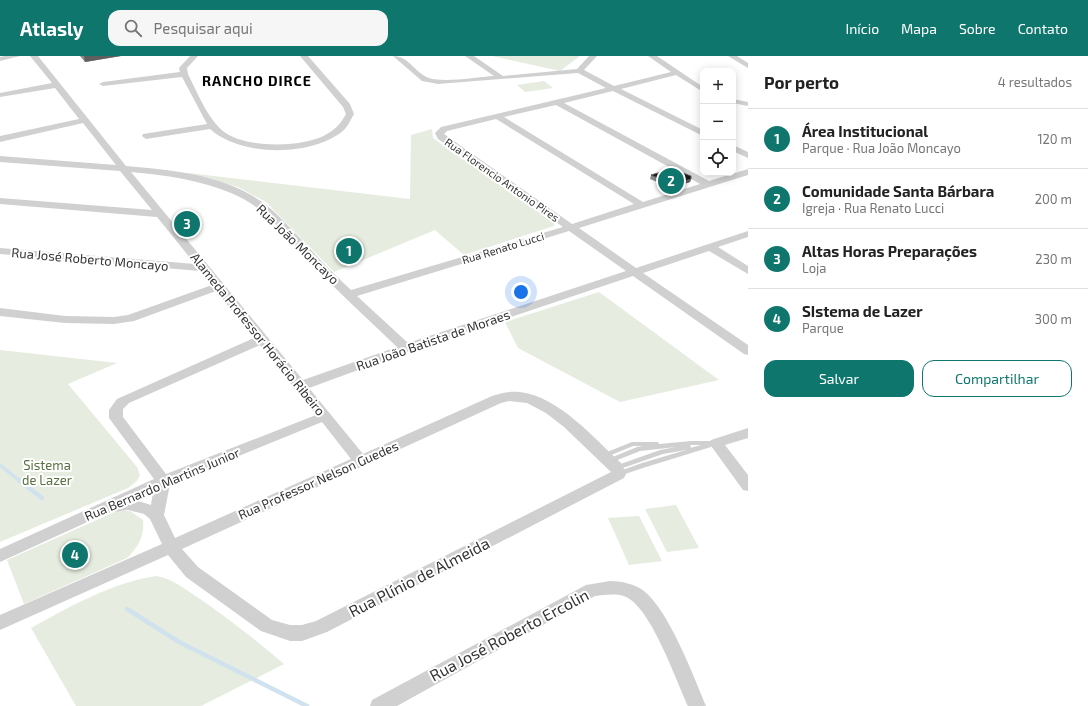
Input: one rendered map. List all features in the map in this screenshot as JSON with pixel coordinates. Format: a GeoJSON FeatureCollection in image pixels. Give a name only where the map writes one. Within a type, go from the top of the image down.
{"type":"FeatureCollection","features":[{"type":"Feature","properties":{"kind":"street"},"geometry":{"type":"LineString","coordinates":[[0,59],[16,56]]}},
{"type":"Feature","properties":{"kind":"street","name":"Alameda Professor Horácio Ribeiro"},"geometry":{"type":"LineString","coordinates":[[34,56],[146,197],[361,461]]}},
{"type":"Feature","properties":{"kind":"street"},"geometry":{"type":"LineString","coordinates":[[184,71],[194,56]]}},
{"type":"Feature","properties":{"kind":"street"},"geometry":{"type":"LineString","coordinates":[[103,84],[184,71],[197,56]]}},
{"type":"Feature","properties":{"kind":"street"},"geometry":{"type":"LineString","coordinates":[[184,71],[213,126],[225,136],[259,146],[284,146],[316,142],[344,128],[350,111],[306,59],[300,56]]}},
{"type":"Feature","properties":{"kind":"street"},"geometry":{"type":"LineString","coordinates":[[397,56],[425,79],[432,81],[502,78],[579,71],[700,131]]}},
{"type":"Feature","properties":{"kind":"street"},"geometry":{"type":"LineString","coordinates":[[470,56],[502,78]]}},
{"type":"Feature","properties":{"kind":"street"},"geometry":{"type":"LineString","coordinates":[[579,71],[593,56]]}},
{"type":"Feature","properties":{"kind":"street"},"geometry":{"type":"LineString","coordinates":[[652,56],[700,88]]}},
{"type":"Feature","properties":{"kind":"street"},"geometry":{"type":"LineString","coordinates":[[732,56],[748,66]]}},
{"type":"Feature","properties":{"kind":"street","name":"Rua Florencio Antonio Pires"},"geometry":{"type":"LineString","coordinates":[[677,73],[444,129],[440,133],[441,137],[748,351]]}},
{"type":"Feature","properties":{"kind":"street"},"geometry":{"type":"LineString","coordinates":[[0,95],[56,84]]}},
{"type":"Feature","properties":{"kind":"street"},"geometry":{"type":"LineString","coordinates":[[557,102],[707,184]]}},
{"type":"Feature","properties":{"kind":"street"},"geometry":{"type":"LineString","coordinates":[[736,102],[748,104]]}},
{"type":"Feature","properties":{"kind":"street"},"geometry":{"type":"LineString","coordinates":[[497,116],[642,205]]}},
{"type":"Feature","properties":{"kind":"street"},"geometry":{"type":"LineString","coordinates":[[0,140],[85,120]]}},
{"type":"Feature","properties":{"kind":"street"},"geometry":{"type":"LineString","coordinates":[[146,136],[213,126]]}},
{"type":"Feature","properties":{"kind":"street"},"geometry":{"type":"LineString","coordinates":[[736,149],[748,155]]}},
{"type":"Feature","properties":{"kind":"street","name":"Rua João Moncayo"},"geometry":{"type":"LineString","coordinates":[[0,159],[123,168],[155,172],[200,179],[236,191],[261,206],[277,220],[328,275],[406,348]]}},
{"type":"Feature","properties":{"kind":"street"},"geometry":{"type":"LineString","coordinates":[[134,182],[143,175],[155,172]]}},
{"type":"Feature","properties":{"kind":"street","name":"Rua Renato Lucci"},"geometry":{"type":"LineString","coordinates":[[350,294],[470,259],[748,172]]}},
{"type":"Feature","properties":{"kind":"street"},"geometry":{"type":"LineString","coordinates":[[124,211],[143,203],[146,197]]}},
{"type":"Feature","properties":{"kind":"street"},"geometry":{"type":"LineString","coordinates":[[0,201],[160,214]]}},
{"type":"Feature","properties":{"kind":"street","name":"Rua João Batista de Moraes"},"geometry":{"type":"LineString","coordinates":[[300,386],[406,348],[748,234]]}},
{"type":"Feature","properties":{"kind":"street"},"geometry":{"type":"LineString","coordinates":[[710,247],[748,271]]}},
{"type":"Feature","properties":{"kind":"street","name":"Rua José Roberto Moncayo"},"geometry":{"type":"LineString","coordinates":[[0,251],[204,268]]}},
{"type":"Feature","properties":{"kind":"street"},"geometry":{"type":"LineString","coordinates":[[166,266],[180,260],[190,251]]}},
{"type":"Feature","properties":{"kind":"street"},"geometry":{"type":"LineString","coordinates":[[0,312],[100,321],[118,320],[130,318],[219,286]]}},
{"type":"Feature","properties":{"kind":"street"},"geometry":{"type":"LineString","coordinates":[[105,508],[128,504],[149,510],[156,515],[163,481],[116,418],[114,412],[117,405],[124,400],[262,339]]}},
{"type":"Feature","properties":{"kind":"street","name":"Rua Professor Nelson Guedes"},"geometry":{"type":"LineString","coordinates":[[0,623],[497,399],[517,396],[537,400],[547,405],[613,465]]}},
{"type":"Feature","properties":{"kind":"street","name":"Rua Bernardo Martins Junior"},"geometry":{"type":"LineString","coordinates":[[0,556],[163,481],[325,416]]}},
{"type":"Feature","properties":{"kind":"street","name":"Rua Plínio de Almeida"},"geometry":{"type":"LineString","coordinates":[[716,443],[748,433]]}},
{"type":"Feature","properties":{"kind":"street"},"geometry":{"type":"LineString","coordinates":[[716,443],[748,486]]}},
{"type":"Feature","properties":{"kind":"street","name":"Rua Plínio de Almeida"},"geometry":{"type":"LineString","coordinates":[[156,515],[171,547],[192,572],[267,626],[290,633],[302,633],[321,627],[613,465]]}},
{"type":"Feature","properties":{"kind":"street","name":"Rua José Roberto Ercolin"},"geometry":{"type":"LineString","coordinates":[[379,706],[592,590],[607,587],[616,587],[629,590],[638,595],[647,603],[666,638],[697,706]]}},
{"type":"Feature","properties":{"kind":"lane","name":"Rua Plínio de Almeida"},"geometry":{"type":"LineString","coordinates":[[613,465],[639,449],[692,443],[716,443]]}},
{"type":"Feature","properties":{"kind":"lane","name":"Rua Plínio de Almeida"},"geometry":{"type":"LineString","coordinates":[[613,465],[644,465],[716,443]]}},
{"type":"Feature","properties":{"kind":"green space"},"geometry":{"type":"Polygon","coordinates":[[[492,56],[580,56],[560,71],[492,56]]]}},
{"type":"Feature","properties":{"kind":"green space"},"geometry":{"type":"Polygon","coordinates":[[[544,81],[553,88],[525,92],[517,85],[544,81]]]}},
{"type":"Feature","properties":{"kind":"green space"},"geometry":{"type":"Polygon","coordinates":[[[432,129],[433,138],[554,223],[554,226],[464,255],[435,230],[334,272],[266,202],[238,187],[188,174],[410,199],[411,135],[432,129]]]}},
{"type":"Feature","properties":{"kind":"green space"},"geometry":{"type":"Polygon","coordinates":[[[599,292],[719,380],[620,402],[518,348],[505,322],[599,292]]]}},
{"type":"Feature","properties":{"kind":"green space","name":"Sistema de Lazer"},"geometry":{"type":"Polygon","coordinates":[[[0,350],[117,363],[68,384],[137,467],[140,475],[137,481],[128,488],[0,542],[0,350]]]}},
{"type":"Feature","properties":{"kind":"green space"},"geometry":{"type":"Polygon","coordinates":[[[676,505],[699,548],[667,552],[645,509],[676,505]]]}},
{"type":"Feature","properties":{"kind":"green space"},"geometry":{"type":"Polygon","coordinates":[[[117,511],[130,511],[143,520],[143,531],[140,541],[127,558],[24,604],[7,560],[117,511]]]}},
{"type":"Feature","properties":{"kind":"green space"},"geometry":{"type":"Polygon","coordinates":[[[639,516],[662,561],[629,565],[608,518],[639,516]]]}},
{"type":"Feature","properties":{"kind":"green space"},"geometry":{"type":"Polygon","coordinates":[[[157,576],[174,582],[222,614],[284,664],[201,706],[76,706],[31,628],[108,589],[125,583],[157,576]]]}},
{"type":"Feature","properties":{"kind":"building"},"geometry":{"type":"Polygon","coordinates":[[[672,169],[691,176],[691,179],[670,185],[651,175],[672,169]]]}},
{"type":"Feature","properties":{"kind":"waterway"},"geometry":{"type":"LineString","coordinates":[[0,465],[20,481]]}},
{"type":"Feature","properties":{"kind":"waterway"},"geometry":{"type":"LineString","coordinates":[[19,480],[42,498]]}},
{"type":"Feature","properties":{"kind":"waterway"},"geometry":{"type":"LineString","coordinates":[[127,609],[179,642],[307,706]]}},
{"type":"Feature","properties":{"kind":"place","name":"Comunidade Santa Bárbara"},"geometry":{"type":"Point","coordinates":[671,181]}},
{"type":"Feature","properties":{"kind":"place","name":"Altas Horas Preparações"},"geometry":{"type":"Point","coordinates":[187,224]}},
{"type":"Feature","properties":{"kind":"place","name":"Área Institucional"},"geometry":{"type":"Point","coordinates":[349,251]}},
{"type":"Feature","properties":{"kind":"place","name":"SIstema de Lazer"},"geometry":{"type":"Point","coordinates":[75,555]}},
{"type":"Feature","properties":{"kind":"district","name":"RANCHO DIRCE"},"geometry":{"type":"Point","coordinates":[257,81]}}]}
